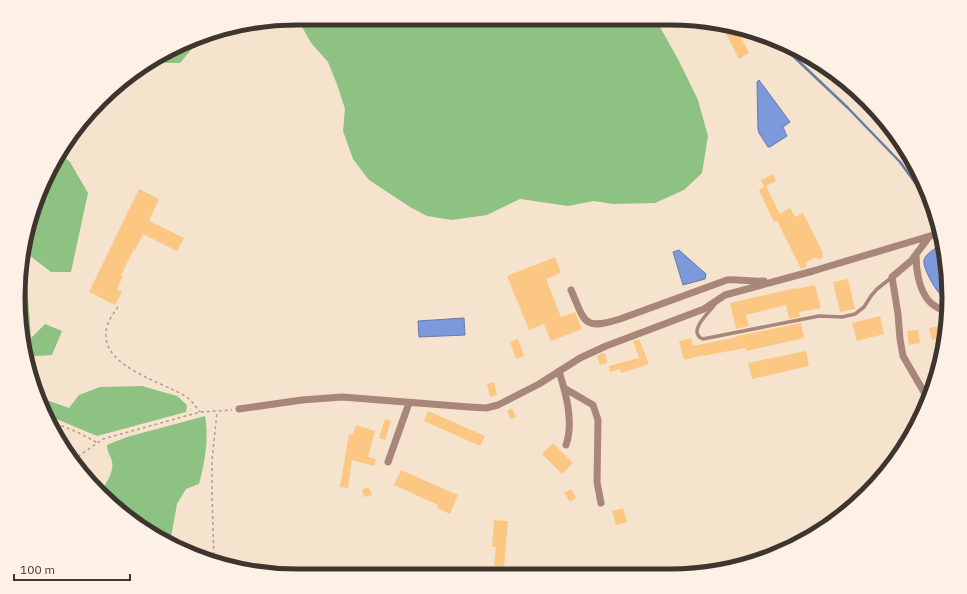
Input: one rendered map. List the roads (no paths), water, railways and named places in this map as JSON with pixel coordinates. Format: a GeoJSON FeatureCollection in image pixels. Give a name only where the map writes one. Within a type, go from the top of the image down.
{"type":"FeatureCollection","features":[{"type":"Feature","properties":{"kind":"street"},"geometry":{"type":"LineString","coordinates":[[239,409],[342,396],[486,408],[498,405],[539,384],[580,358],[606,346],[704,309],[725,295],[935,235]]}},
{"type":"Feature","properties":{"kind":"street"},"geometry":{"type":"LineString","coordinates":[[924,393],[903,356],[892,277],[911,261],[929,237]]}},
{"type":"Feature","properties":{"kind":"street"},"geometry":{"type":"LineString","coordinates":[[916,255],[918,277],[923,292],[934,306],[941,309]]}},
{"type":"Feature","properties":{"kind":"street"},"geometry":{"type":"LineString","coordinates":[[571,290],[583,318],[587,322],[596,324],[620,319],[727,280],[736,279],[760,281],[782,279]]}},
{"type":"Feature","properties":{"kind":"street"},"geometry":{"type":"LineString","coordinates":[[559,371],[564,388],[569,422],[569,435],[566,445]]}},
{"type":"Feature","properties":{"kind":"street"},"geometry":{"type":"LineString","coordinates":[[564,388],[593,405],[596,412],[598,420],[597,482],[601,503]]}},
{"type":"Feature","properties":{"kind":"street"},"geometry":{"type":"LineString","coordinates":[[388,462],[409,402]]}},
{"type":"Feature","properties":{"kind":"lane"},"geometry":{"type":"LineString","coordinates":[[719,299],[699,323],[697,331],[700,338],[706,339],[819,316],[842,317],[855,314],[864,307],[870,296],[892,277]]}},
{"type":"Feature","properties":{"kind":"water"},"geometry":{"type":"Polygon","coordinates":[[[759,80],[790,122],[783,127],[787,136],[770,147],[768,147],[758,129],[757,82],[759,80]]]}},
{"type":"Feature","properties":{"kind":"water"},"geometry":{"type":"Polygon","coordinates":[[[938,247],[942,296],[935,288],[925,268],[925,257],[938,247]]]}},
{"type":"Feature","properties":{"kind":"water"},"geometry":{"type":"Polygon","coordinates":[[[679,250],[706,274],[705,279],[683,285],[673,252],[679,250]]]}},
{"type":"Feature","properties":{"kind":"water"},"geometry":{"type":"Polygon","coordinates":[[[464,318],[465,335],[419,337],[418,321],[464,318]]]}},
{"type":"Feature","properties":{"kind":"waterway"},"geometry":{"type":"LineString","coordinates":[[790,53],[848,108],[900,162],[919,188]]}}]}
